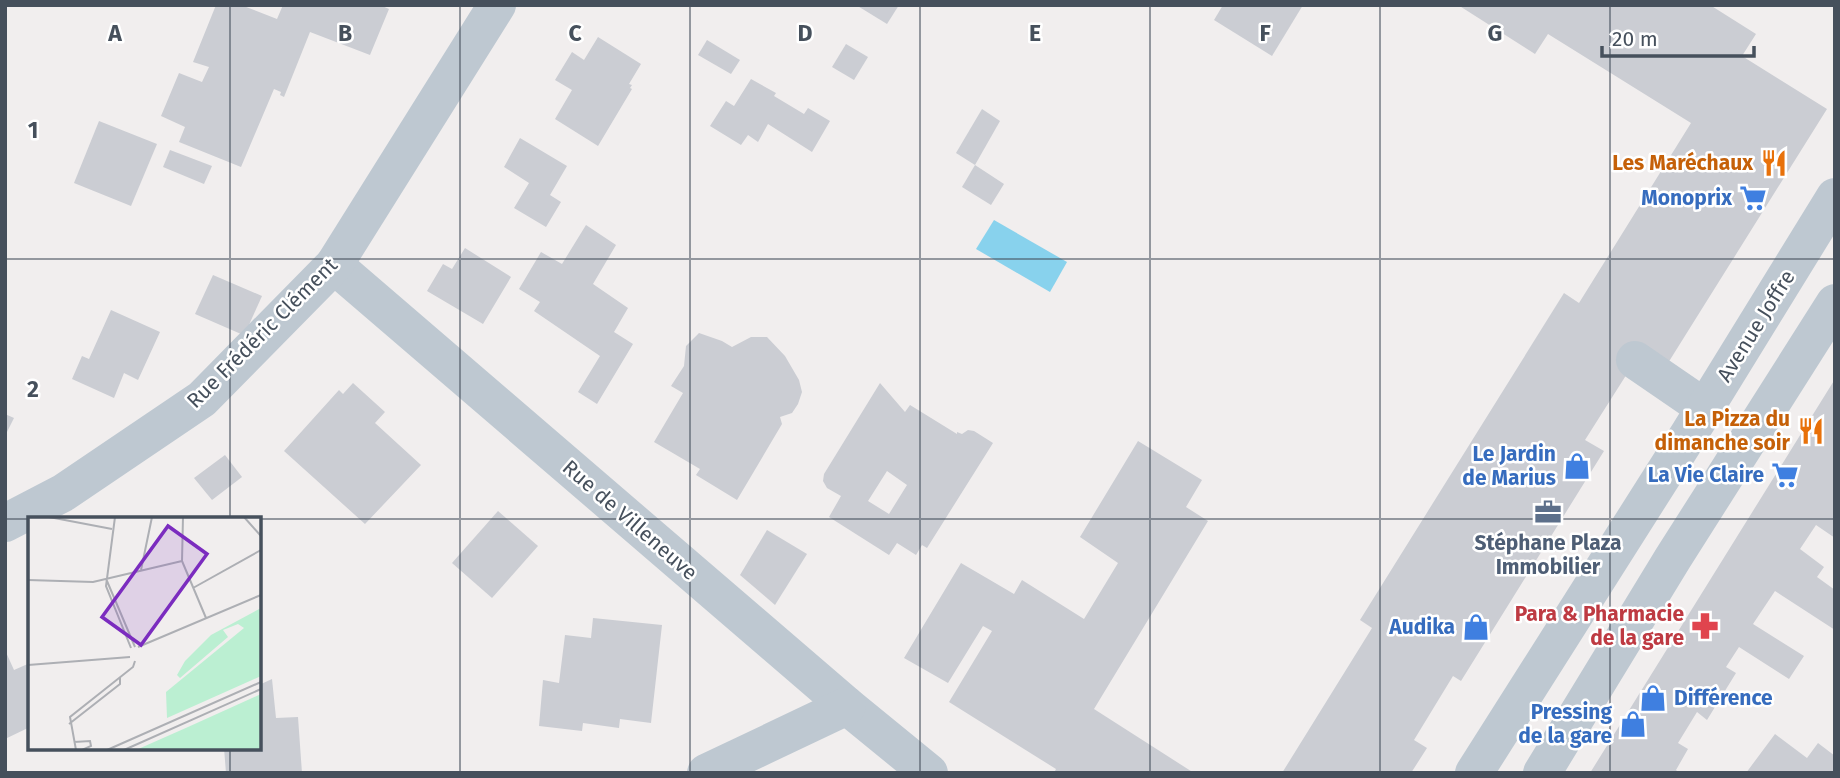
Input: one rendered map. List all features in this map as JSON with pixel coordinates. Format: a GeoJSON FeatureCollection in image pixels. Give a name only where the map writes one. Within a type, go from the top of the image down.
{"type":"FeatureCollection","features":[{"type":"Feature","properties":{"kind":"street","name":"Rue Frédéric Clément"},"geometry":{"type":"LineString","coordinates":[[5,523],[64,493],[202,399],[334,265],[497,5]]}},
{"type":"Feature","properties":{"kind":"street","name":"Avenue Joffre"},"geometry":{"type":"LineString","coordinates":[[1474,773],[1835,197]]}},
{"type":"Feature","properties":{"kind":"street","name":"Rue de Villeneuve"},"geometry":{"type":"LineString","coordinates":[[334,265],[847,706],[929,773]]}},
{"type":"Feature","properties":{"kind":"street"},"geometry":{"type":"LineString","coordinates":[[1542,773],[1673,558],[1835,303]]}},
{"type":"Feature","properties":{"kind":"street"},"geometry":{"type":"LineString","coordinates":[[1635,360],[1705,408]]}},
{"type":"Feature","properties":{"kind":"street"},"geometry":{"type":"LineString","coordinates":[[706,773],[847,706]]}},
{"type":"Feature","properties":{"kind":"water"},"geometry":{"type":"Polygon","coordinates":[[[994,220],[1067,262],[1050,292],[976,249],[994,220]]]}},
{"type":"Feature","properties":{"kind":"building"},"geometry":{"type":"Polygon","coordinates":[[[216,5],[241,5],[277,19],[283,5],[380,5],[389,9],[370,55],[310,32],[284,97],[274,89],[241,167],[179,142],[185,127],[161,116],[179,73],[202,82],[209,67],[193,62],[216,5]]]}},
{"type":"Feature","properties":{"kind":"building"},"geometry":{"type":"Polygon","coordinates":[[[856,5],[899,5],[887,24],[856,5]]]}},
{"type":"Feature","properties":{"kind":"building"},"geometry":{"type":"Polygon","coordinates":[[[1223,5],[1303,5],[1272,56],[1214,20],[1223,5]]]}},
{"type":"Feature","properties":{"kind":"building"},"geometry":{"type":"Polygon","coordinates":[[[1458,5],[1710,5],[1756,34],[1742,56],[1827,109],[1668,363],[1644,347],[1585,440],[1604,451],[1461,681],[1453,676],[1414,740],[1427,748],[1411,773],[1282,773],[1372,628],[1360,620],[1564,293],[1579,303],[1691,123],[1548,34],[1535,54],[1458,5]]]}},
{"type":"Feature","properties":{"kind":"building"},"geometry":{"type":"Polygon","coordinates":[[[598,37],[641,64],[629,84],[632,89],[598,146],[555,119],[572,90],[555,80],[572,52],[584,60],[598,37]]]}},
{"type":"Feature","properties":{"kind":"building"},"geometry":{"type":"Polygon","coordinates":[[[707,40],[740,60],[731,74],[698,55],[707,40]]]}},
{"type":"Feature","properties":{"kind":"building"},"geometry":{"type":"Polygon","coordinates":[[[846,44],[868,57],[854,80],[832,67],[846,44]]]}},
{"type":"Feature","properties":{"kind":"building"},"geometry":{"type":"Polygon","coordinates":[[[751,79],[804,114],[808,108],[830,121],[812,152],[768,124],[758,142],[748,135],[741,145],[710,126],[726,101],[734,106],[751,79]]]}},
{"type":"Feature","properties":{"kind":"building"},"geometry":{"type":"Polygon","coordinates":[[[982,109],[1000,121],[975,165],[956,153],[982,109]]]}},
{"type":"Feature","properties":{"kind":"building"},"geometry":{"type":"Polygon","coordinates":[[[99,121],[157,144],[131,206],[74,183],[99,121]]]}},
{"type":"Feature","properties":{"kind":"building"},"geometry":{"type":"Polygon","coordinates":[[[520,138],[567,166],[550,195],[561,202],[546,227],[514,208],[529,183],[504,167],[520,138]]]}},
{"type":"Feature","properties":{"kind":"building"},"geometry":{"type":"Polygon","coordinates":[[[170,150],[212,166],[204,184],[163,167],[170,150]]]}},
{"type":"Feature","properties":{"kind":"building"},"geometry":{"type":"Polygon","coordinates":[[[975,165],[1004,184],[991,205],[962,187],[975,165]]]}},
{"type":"Feature","properties":{"kind":"building"},"geometry":{"type":"Polygon","coordinates":[[[586,225],[616,245],[593,284],[628,308],[614,332],[633,344],[597,404],[578,392],[600,356],[534,311],[540,302],[519,289],[541,252],[562,264],[586,225]]]}},
{"type":"Feature","properties":{"kind":"building"},"geometry":{"type":"Polygon","coordinates":[[[465,248],[511,277],[483,324],[427,291],[443,264],[452,269],[465,248]]]}},
{"type":"Feature","properties":{"kind":"building"},"geometry":{"type":"Polygon","coordinates":[[[213,275],[262,296],[248,327],[241,334],[195,314],[213,275]]]}},
{"type":"Feature","properties":{"kind":"building"},"geometry":{"type":"Polygon","coordinates":[[[111,310],[160,332],[138,380],[124,373],[114,398],[72,379],[82,356],[89,359],[111,310]]]}},
{"type":"Feature","properties":{"kind":"building"},"geometry":{"type":"Polygon","coordinates":[[[699,333],[732,347],[751,337],[767,337],[785,356],[799,380],[802,392],[792,413],[780,417],[782,424],[737,500],[696,475],[700,469],[654,442],[683,393],[671,386],[684,366],[686,346],[699,333]]]}},
{"type":"Feature","properties":{"kind":"building"},"geometry":{"type":"Polygon","coordinates":[[[1835,379],[1835,538],[1816,525],[1800,549],[1824,567],[1817,577],[1835,590],[1835,630],[1775,591],[1753,624],[1804,656],[1789,679],[1739,647],[1726,667],[1736,673],[1707,720],[1697,712],[1678,743],[1688,749],[1676,770],[1679,773],[1590,773],[1835,379]]]}},
{"type":"Feature","properties":{"kind":"building"},"geometry":{"type":"Polygon","coordinates":[[[353,383],[385,412],[375,423],[421,465],[365,524],[284,451],[339,390],[343,394],[353,383]]]}},
{"type":"Feature","properties":{"kind":"building"},"geometry":{"type":"Polygon","coordinates":[[[880,383],[905,412],[910,405],[957,434],[974,431],[993,443],[927,548],[922,545],[916,555],[897,543],[889,555],[829,517],[841,496],[827,488],[823,481],[824,474],[880,383]],[[887,471],[868,501],[889,514],[907,485],[887,471]]]}},
{"type":"Feature","properties":{"kind":"building"},"geometry":{"type":"Polygon","coordinates":[[[5,414],[14,418],[5,436],[5,414]]]}},
{"type":"Feature","properties":{"kind":"building"},"geometry":{"type":"Polygon","coordinates":[[[1138,441],[1202,480],[1186,507],[1208,521],[1094,709],[1194,773],[1054,773],[1056,769],[949,702],[992,631],[983,626],[948,683],[904,658],[961,563],[1014,594],[1022,580],[1084,619],[1118,563],[1080,537],[1138,441]]]}},
{"type":"Feature","properties":{"kind":"building"},"geometry":{"type":"Polygon","coordinates":[[[225,455],[242,477],[212,500],[194,478],[225,455]]]}},
{"type":"Feature","properties":{"kind":"building"},"geometry":{"type":"Polygon","coordinates":[[[498,511],[538,546],[492,598],[452,563],[498,511]]]}},
{"type":"Feature","properties":{"kind":"building"},"geometry":{"type":"Polygon","coordinates":[[[767,530],[807,554],[775,605],[740,575],[767,530]]]}},
{"type":"Feature","properties":{"kind":"building"},"geometry":{"type":"Polygon","coordinates":[[[593,618],[662,625],[651,723],[620,719],[619,728],[583,723],[582,731],[539,726],[543,680],[559,683],[565,635],[591,638],[593,618]]]}},
{"type":"Feature","properties":{"kind":"building"},"geometry":{"type":"Polygon","coordinates":[[[5,650],[14,670],[28,664],[28,728],[5,739],[5,650]]]}},
{"type":"Feature","properties":{"kind":"building"},"geometry":{"type":"Polygon","coordinates":[[[272,679],[276,718],[298,717],[302,773],[226,773],[224,750],[261,750],[261,684],[272,679]]]}},
{"type":"Feature","properties":{"kind":"building"},"geometry":{"type":"Polygon","coordinates":[[[1775,734],[1807,758],[1818,743],[1835,756],[1835,773],[1746,773],[1775,734]]]}},
{"type":"Feature","properties":{"kind":"place","name":"Les Maréchaux"},"geometry":{"type":"Point","coordinates":[1774,163]}},
{"type":"Feature","properties":{"kind":"place","name":"Monoprix"},"geometry":{"type":"Point","coordinates":[1753,198]}},
{"type":"Feature","properties":{"kind":"place","name":"La Pizza du dimanche soir"},"geometry":{"type":"Point","coordinates":[1811,431]}},
{"type":"Feature","properties":{"kind":"place","name":"Le Jardin de Marius"},"geometry":{"type":"Point","coordinates":[1577,466]}},
{"type":"Feature","properties":{"kind":"place","name":"La Vie Claire"},"geometry":{"type":"Point","coordinates":[1785,475]}},
{"type":"Feature","properties":{"kind":"place","name":"Stéphane Plaza Immobilier"},"geometry":{"type":"Point","coordinates":[1548,512]}},
{"type":"Feature","properties":{"kind":"place","name":"Para & Pharmacie de la gare"},"geometry":{"type":"Point","coordinates":[1705,626]}},
{"type":"Feature","properties":{"kind":"place","name":"Audika"},"geometry":{"type":"Point","coordinates":[1476,627]}},
{"type":"Feature","properties":{"kind":"place","name":"Différence"},"geometry":{"type":"Point","coordinates":[1653,698]}},
{"type":"Feature","properties":{"kind":"place","name":"Pressing de la gare"},"geometry":{"type":"Point","coordinates":[1633,724]}}]}
